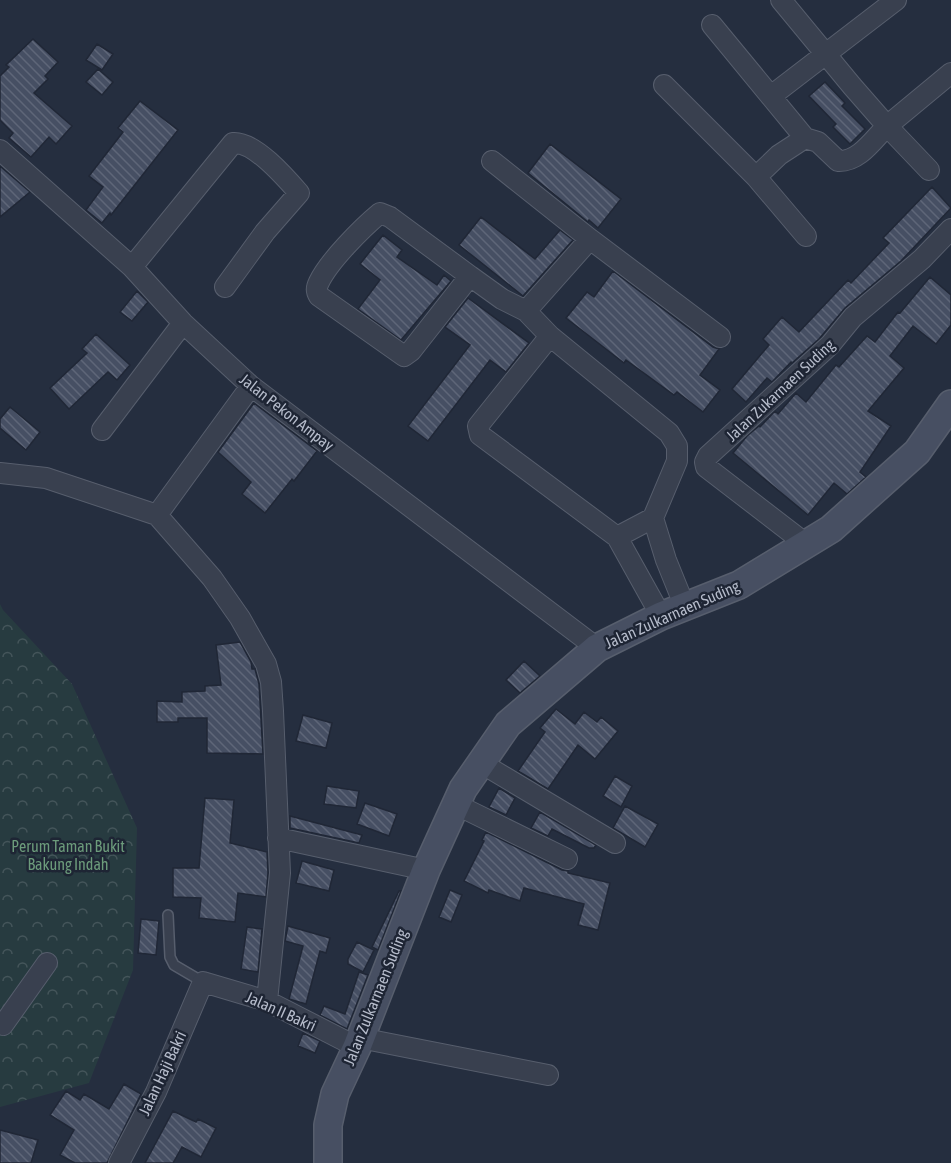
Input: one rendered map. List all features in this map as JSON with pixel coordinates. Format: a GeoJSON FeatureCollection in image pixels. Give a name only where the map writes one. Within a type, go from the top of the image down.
{"type":"FeatureCollection","features":[{"type":"Feature","properties":{"kind":"street"},"geometry":{"type":"LineString","coordinates":[[782,0],[852,86],[929,170]]}},
{"type":"Feature","properties":{"kind":"street"},"geometry":{"type":"LineString","coordinates":[[771,96],[896,0]]}},
{"type":"Feature","properties":{"kind":"street"},"geometry":{"type":"LineString","coordinates":[[712,25],[804,138],[818,142],[838,161],[847,162],[859,154],[887,126],[951,73]]}},
{"type":"Feature","properties":{"kind":"street"},"geometry":{"type":"LineString","coordinates":[[664,85],[756,177],[806,236]]}},
{"type":"Feature","properties":{"kind":"street"},"geometry":{"type":"LineString","coordinates":[[756,177],[779,155],[804,138]]}},
{"type":"Feature","properties":{"kind":"street"},"geometry":{"type":"LineString","coordinates":[[132,267],[233,143],[238,143],[260,153],[299,193],[266,232],[225,287]]}},
{"type":"Feature","properties":{"kind":"street","name":"Jalan Pekon Ampay"},"geometry":{"type":"LineString","coordinates":[[0,150],[132,267],[183,323],[251,386],[597,648]]}},
{"type":"Feature","properties":{"kind":"street"},"geometry":{"type":"LineString","coordinates":[[492,161],[590,239],[720,337]]}},
{"type":"Feature","properties":{"kind":"street"},"geometry":{"type":"LineString","coordinates":[[470,276],[411,351],[404,356],[319,296],[316,291],[318,283],[334,260],[380,213],[390,217],[502,299],[526,311],[550,336],[669,433],[677,446],[677,462],[653,518],[617,537]]}},
{"type":"Feature","properties":{"kind":"street","name":"Jalan Zukarnaen Suding"},"geometry":{"type":"LineString","coordinates":[[806,544],[706,467],[705,462],[708,456],[830,345],[852,318],[922,259],[951,229]]}},
{"type":"Feature","properties":{"kind":"street"},"geometry":{"type":"LineString","coordinates":[[526,311],[590,239]]}},
{"type":"Feature","properties":{"kind":"street"},"geometry":{"type":"LineString","coordinates":[[102,430],[183,323]]}},
{"type":"Feature","properties":{"kind":"street"},"geometry":{"type":"LineString","coordinates":[[550,336],[478,426],[478,431],[480,435],[617,537],[637,571],[673,611]]}},
{"type":"Feature","properties":{"kind":"street"},"geometry":{"type":"LineString","coordinates":[[157,515],[251,386]]}},
{"type":"Feature","properties":{"kind":"street","name":"Jalan Zulkarnaen Suding"},"geometry":{"type":"LineString","coordinates":[[328,1163],[328,1125],[335,1094],[359,1043],[426,870],[455,804],[508,724],[597,648],[673,611],[739,585],[831,529],[917,452],[951,404]]}},
{"type":"Feature","properties":{"kind":"street"},"geometry":{"type":"LineString","coordinates":[[0,473],[46,478],[157,515],[212,578],[240,618],[266,664],[272,692],[279,873],[267,1002]]}},
{"type":"Feature","properties":{"kind":"street"},"geometry":{"type":"LineString","coordinates":[[653,518],[666,560],[673,611]]}},
{"type":"Feature","properties":{"kind":"street"},"geometry":{"type":"LineString","coordinates":[[637,571],[666,560]]}},
{"type":"Feature","properties":{"kind":"street"},"geometry":{"type":"LineString","coordinates":[[481,763],[615,843]]}},
{"type":"Feature","properties":{"kind":"street"},"geometry":{"type":"LineString","coordinates":[[455,804],[567,859]]}},
{"type":"Feature","properties":{"kind":"street"},"geometry":{"type":"LineString","coordinates":[[278,838],[426,870]]}},
{"type":"Feature","properties":{"kind":"street"},"geometry":{"type":"LineString","coordinates":[[0,1024],[3,1025],[47,963]]}},
{"type":"Feature","properties":{"kind":"street","name":"Jalan II Bakri"},"geometry":{"type":"LineString","coordinates":[[203,982],[267,1002],[359,1043],[548,1075]]}},
{"type":"Feature","properties":{"kind":"street","name":"Jalan Haji Bakri"},"geometry":{"type":"LineString","coordinates":[[118,1163],[156,1092],[203,982]]}},
{"type":"Feature","properties":{"kind":"lane"},"geometry":{"type":"LineString","coordinates":[[168,915],[170,957],[174,965],[203,982]]}},
{"type":"Feature","properties":{"kind":"green space","name":"Perum Taman Bukit Bakung Indah"},"geometry":{"type":"Polygon","coordinates":[[[0,604],[72,684],[137,828],[133,970],[89,1083],[0,1107],[0,604]]]}},
{"type":"Feature","properties":{"kind":"building"},"geometry":{"type":"Polygon","coordinates":[[[33,39],[58,62],[45,76],[48,79],[34,93],[72,126],[56,144],[49,137],[31,157],[9,138],[13,133],[0,120],[0,76],[9,67],[6,65],[33,39]]]}},
{"type":"Feature","properties":{"kind":"building"},"geometry":{"type":"Polygon","coordinates":[[[97,44],[113,54],[102,70],[86,60],[97,44]]]}},
{"type":"Feature","properties":{"kind":"building"},"geometry":{"type":"Polygon","coordinates":[[[98,69],[113,82],[102,95],[86,82],[98,69]]]}},
{"type":"Feature","properties":{"kind":"building"},"geometry":{"type":"Polygon","coordinates":[[[825,82],[845,103],[842,106],[865,129],[850,144],[833,127],[836,124],[809,96],[825,82]]]}},
{"type":"Feature","properties":{"kind":"building"},"geometry":{"type":"Polygon","coordinates":[[[140,101],[178,130],[111,215],[110,213],[102,223],[86,210],[103,187],[89,176],[123,132],[118,128],[140,101]]]}},
{"type":"Feature","properties":{"kind":"building"},"geometry":{"type":"Polygon","coordinates":[[[550,144],[621,199],[598,228],[528,173],[550,144]]]}},
{"type":"Feature","properties":{"kind":"building"},"geometry":{"type":"Polygon","coordinates":[[[0,166],[30,192],[0,217],[0,166]]]}},
{"type":"Feature","properties":{"kind":"building"},"geometry":{"type":"Polygon","coordinates":[[[932,187],[951,208],[901,261],[845,308],[819,339],[791,362],[772,382],[767,378],[746,402],[732,389],[769,345],[763,339],[782,317],[799,332],[848,280],[851,283],[889,243],[883,238],[932,187]]]}},
{"type":"Feature","properties":{"kind":"building"},"geometry":{"type":"Polygon","coordinates":[[[481,217],[535,259],[560,230],[573,240],[523,296],[459,245],[481,217]]]}},
{"type":"Feature","properties":{"kind":"building"},"geometry":{"type":"Polygon","coordinates":[[[383,235],[402,250],[397,257],[437,285],[444,275],[451,281],[401,340],[358,309],[380,280],[360,264],[383,235]]]}},
{"type":"Feature","properties":{"kind":"building"},"geometry":{"type":"Polygon","coordinates":[[[613,271],[713,347],[719,349],[700,375],[720,390],[703,412],[677,392],[674,395],[626,360],[624,363],[566,318],[587,292],[594,297],[613,271]]]}},
{"type":"Feature","properties":{"kind":"building"},"geometry":{"type":"Polygon","coordinates":[[[930,277],[951,295],[951,325],[936,344],[913,326],[890,356],[904,368],[868,411],[891,426],[860,472],[866,477],[847,494],[834,483],[808,515],[733,453],[747,436],[760,427],[775,411],[778,414],[796,393],[806,402],[836,365],[839,367],[867,336],[875,342],[898,312],[900,313],[930,277]]]}},
{"type":"Feature","properties":{"kind":"building"},"geometry":{"type":"Polygon","coordinates":[[[137,291],[148,302],[132,321],[120,312],[137,291]]]}},
{"type":"Feature","properties":{"kind":"building"},"geometry":{"type":"Polygon","coordinates":[[[468,298],[529,343],[506,372],[490,360],[428,441],[408,426],[470,345],[445,327],[468,298]]]}},
{"type":"Feature","properties":{"kind":"building"},"geometry":{"type":"Polygon","coordinates":[[[96,334],[130,365],[117,380],[108,372],[69,409],[50,388],[87,353],[82,349],[96,334]]]}},
{"type":"Feature","properties":{"kind":"building"},"geometry":{"type":"Polygon","coordinates":[[[254,403],[317,451],[265,513],[242,494],[251,482],[218,452],[254,403]]]}},
{"type":"Feature","properties":{"kind":"building"},"geometry":{"type":"Polygon","coordinates":[[[10,407],[40,432],[26,450],[0,428],[0,419],[10,407]]]}},
{"type":"Feature","properties":{"kind":"building"},"geometry":{"type":"Polygon","coordinates":[[[240,642],[251,662],[252,669],[255,669],[259,684],[263,754],[207,753],[207,718],[178,718],[178,722],[157,722],[157,701],[182,702],[182,692],[205,691],[205,686],[221,685],[216,645],[240,642]]]}},
{"type":"Feature","properties":{"kind":"building"},"geometry":{"type":"Polygon","coordinates":[[[524,661],[540,676],[520,693],[506,680],[524,661]]]}},
{"type":"Feature","properties":{"kind":"building"},"geometry":{"type":"Polygon","coordinates":[[[556,709],[575,724],[584,712],[597,722],[601,717],[618,731],[595,759],[578,745],[548,789],[518,771],[545,732],[540,728],[556,709]]]}},
{"type":"Feature","properties":{"kind":"building"},"geometry":{"type":"Polygon","coordinates":[[[303,715],[332,723],[326,748],[296,741],[303,715]]]}},
{"type":"Feature","properties":{"kind":"building"},"geometry":{"type":"Polygon","coordinates":[[[615,776],[632,786],[621,807],[603,796],[615,776]]]}},
{"type":"Feature","properties":{"kind":"building"},"geometry":{"type":"Polygon","coordinates":[[[327,786],[359,791],[356,808],[324,804],[327,786]]]}},
{"type":"Feature","properties":{"kind":"building"},"geometry":{"type":"Polygon","coordinates":[[[499,788],[515,798],[506,815],[489,807],[499,788]]]}},
{"type":"Feature","properties":{"kind":"building"},"geometry":{"type":"Polygon","coordinates":[[[205,798],[234,800],[230,843],[267,852],[266,897],[238,893],[235,922],[199,918],[201,898],[173,897],[173,868],[199,868],[205,798]]]}},
{"type":"Feature","properties":{"kind":"building"},"geometry":{"type":"Polygon","coordinates":[[[365,803],[397,814],[389,836],[357,824],[365,803]]]}},
{"type":"Feature","properties":{"kind":"building"},"geometry":{"type":"Polygon","coordinates":[[[625,806],[658,824],[645,847],[613,828],[625,806]]]}},
{"type":"Feature","properties":{"kind":"building"},"geometry":{"type":"Polygon","coordinates":[[[540,812],[596,845],[594,848],[589,848],[552,829],[548,836],[531,828],[540,812]]]}},
{"type":"Feature","properties":{"kind":"building"},"geometry":{"type":"Polygon","coordinates":[[[290,816],[362,835],[359,843],[290,828],[290,816]]]}},
{"type":"Feature","properties":{"kind":"building"},"geometry":{"type":"Polygon","coordinates":[[[486,832],[568,873],[610,883],[598,930],[578,925],[584,904],[524,888],[520,901],[489,890],[488,893],[464,881],[484,841],[482,840],[486,832]]]}},
{"type":"Feature","properties":{"kind":"building"},"geometry":{"type":"Polygon","coordinates":[[[302,861],[334,870],[329,891],[296,883],[302,861]]]}},
{"type":"Feature","properties":{"kind":"building"},"geometry":{"type":"Polygon","coordinates":[[[450,890],[462,895],[451,922],[439,917],[450,890]]]}},
{"type":"Feature","properties":{"kind":"building"},"geometry":{"type":"Polygon","coordinates":[[[401,891],[378,950],[372,947],[401,891]]]}},
{"type":"Feature","properties":{"kind":"building"},"geometry":{"type":"Polygon","coordinates":[[[141,919],[159,921],[156,955],[138,953],[141,919]]]}},
{"type":"Feature","properties":{"kind":"building"},"geometry":{"type":"Polygon","coordinates":[[[288,926],[330,938],[326,953],[320,951],[306,1004],[289,999],[303,946],[285,941],[288,926]]]}},
{"type":"Feature","properties":{"kind":"building"},"geometry":{"type":"Polygon","coordinates":[[[247,927],[262,929],[258,972],[241,969],[247,927]]]}},
{"type":"Feature","properties":{"kind":"building"},"geometry":{"type":"Polygon","coordinates":[[[357,942],[374,950],[363,972],[348,964],[348,959],[357,942]]]}},
{"type":"Feature","properties":{"kind":"building"},"geometry":{"type":"Polygon","coordinates":[[[359,972],[368,975],[347,1029],[320,1015],[324,1006],[345,1014],[359,972]]]}},
{"type":"Feature","properties":{"kind":"building"},"geometry":{"type":"Polygon","coordinates":[[[303,1033],[320,1041],[315,1053],[298,1046],[303,1033]]]}},
{"type":"Feature","properties":{"kind":"building"},"geometry":{"type":"Polygon","coordinates":[[[124,1084],[141,1094],[107,1163],[75,1163],[60,1155],[74,1130],[50,1115],[66,1091],[80,1100],[84,1094],[109,1109],[124,1084]]]}},
{"type":"Feature","properties":{"kind":"building"},"geometry":{"type":"Polygon","coordinates":[[[173,1111],[216,1128],[201,1157],[182,1147],[173,1163],[145,1163],[173,1111]]]}},
{"type":"Feature","properties":{"kind":"building"},"geometry":{"type":"Polygon","coordinates":[[[0,1130],[38,1140],[31,1163],[0,1163],[0,1130]]]}}]}
